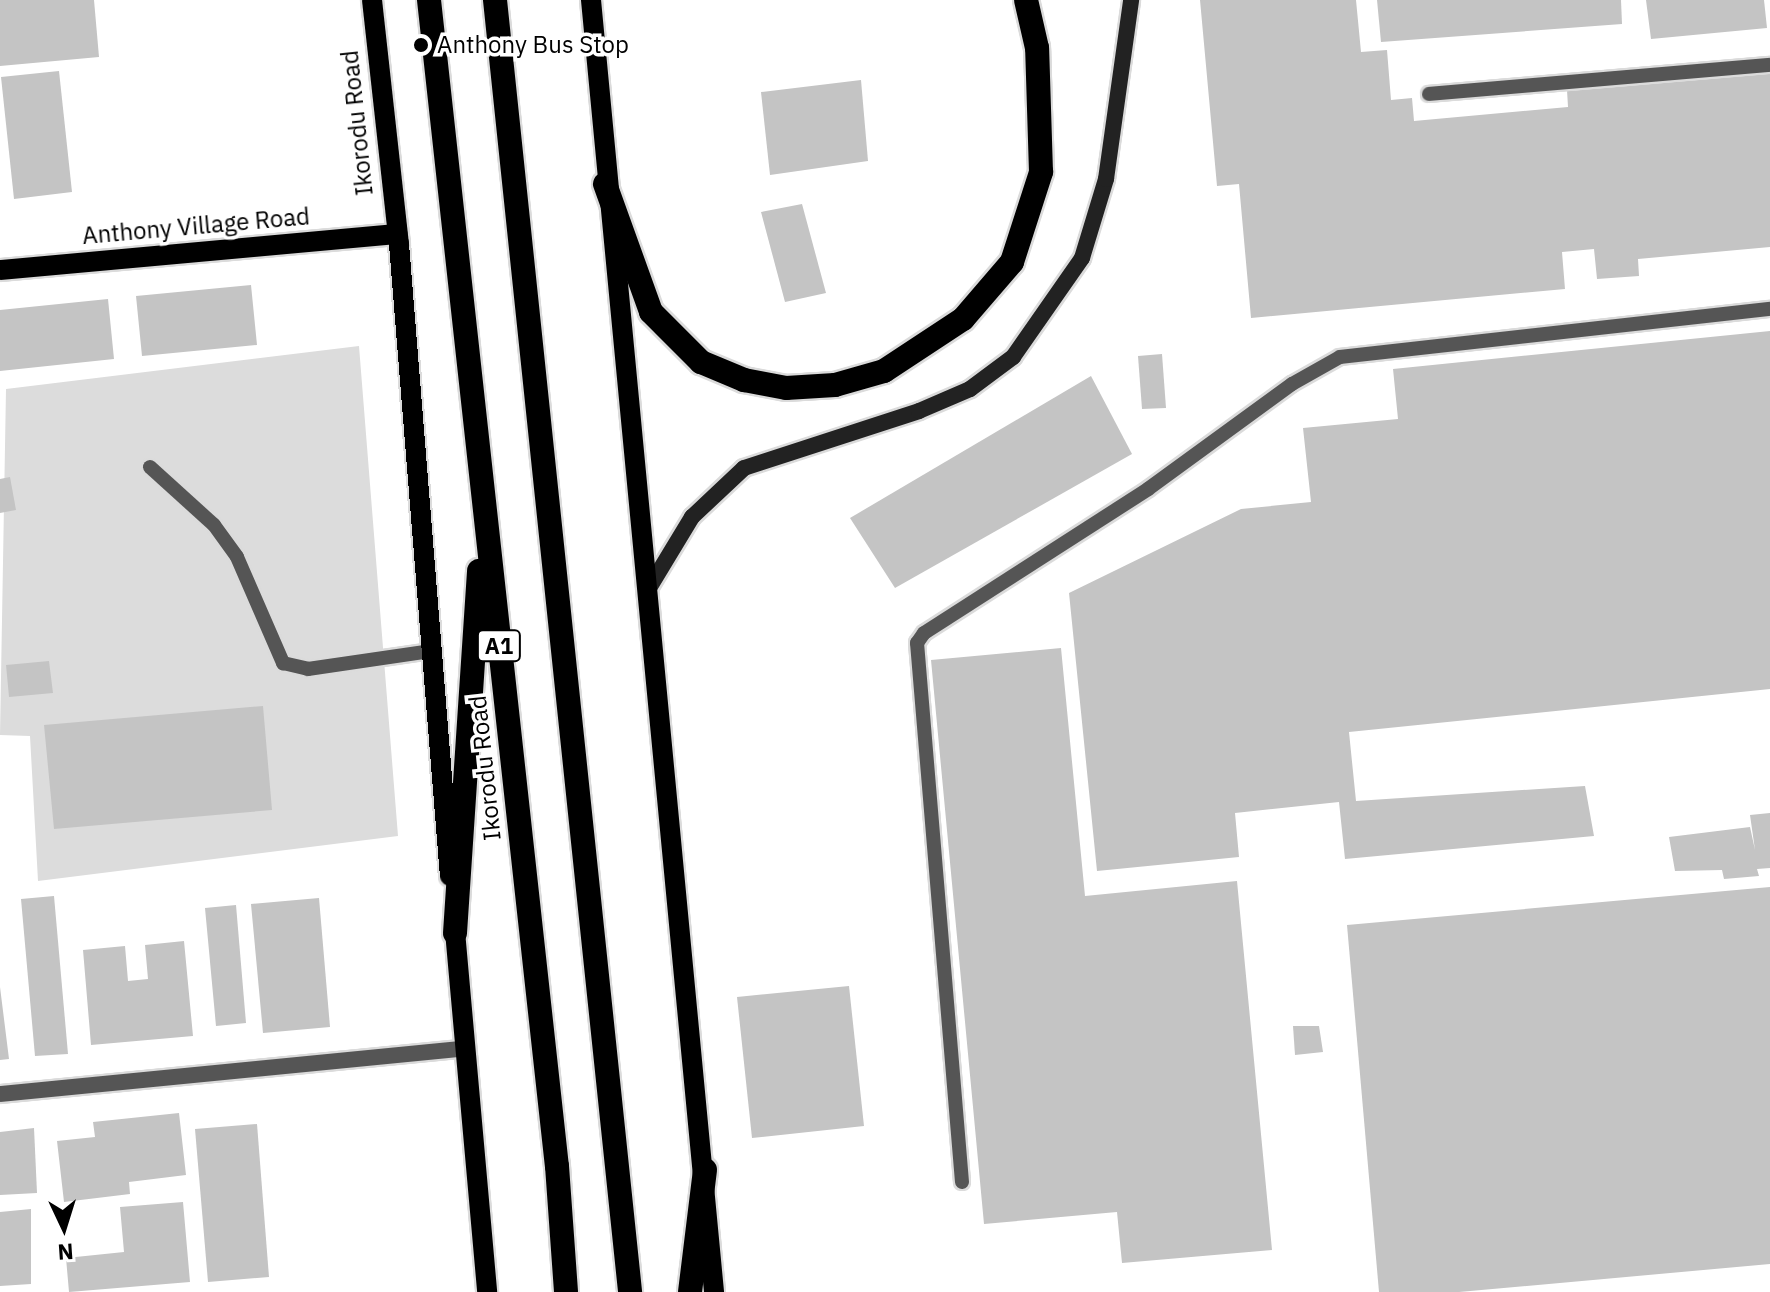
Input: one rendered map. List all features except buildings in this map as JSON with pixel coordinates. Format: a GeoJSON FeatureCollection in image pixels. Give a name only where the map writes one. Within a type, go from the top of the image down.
{"type":"FeatureCollection","features":[{"type":"Feature","properties":{"kind":"highway","name":"Ikorodu Road"},"geometry":{"type":"LineString","coordinates":[[429,0],[557,1166],[566,1292]]}},
{"type":"Feature","properties":{"kind":"highway"},"geometry":{"type":"LineString","coordinates":[[495,0],[630,1292]]}},
{"type":"Feature","properties":{"kind":"highway"},"geometry":{"type":"LineString","coordinates":[[605,184],[651,312],[701,362],[744,380],[786,388],[835,385],[884,371],[963,319],[1012,262],[1041,172],[1037,48],[1026,0]]}},
{"type":"Feature","properties":{"kind":"highway"},"geometry":{"type":"LineString","coordinates":[[455,933],[482,493]]}},
{"type":"Feature","properties":{"kind":"highway"},"geometry":{"type":"LineString","coordinates":[[690,1292],[705,1170]]}},
{"type":"Feature","properties":{"kind":"main road","name":"Ikorodu Road"},"geometry":{"type":"LineString","coordinates":[[372,0],[397,234],[463,1049],[487,1292]]}},
{"type":"Feature","properties":{"kind":"main road"},"geometry":{"type":"LineString","coordinates":[[591,0],[605,184],[705,1170],[714,1292]]}},
{"type":"Feature","properties":{"kind":"main road"},"geometry":{"type":"LineString","coordinates":[[646,595],[692,517],[744,468],[919,411],[970,389],[1013,357],[1082,258],[1106,179],[1131,0]]}},
{"type":"Feature","properties":{"kind":"main road","name":"Anthony Village Road"},"geometry":{"type":"LineString","coordinates":[[0,270],[397,234]]}},
{"type":"Feature","properties":{"kind":"street"},"geometry":{"type":"LineString","coordinates":[[0,1094],[463,1049]]}},
{"type":"Feature","properties":{"kind":"lane"},"geometry":{"type":"LineString","coordinates":[[1429,94],[1770,65]]}},
{"type":"Feature","properties":{"kind":"lane"},"geometry":{"type":"LineString","coordinates":[[962,1182],[917,643],[924,633],[1148,489],[1292,384],[1340,357],[1770,309]]}},
{"type":"Feature","properties":{"kind":"lane"},"geometry":{"type":"LineString","coordinates":[[150,467],[214,525],[237,557],[283,663],[308,669],[432,651]]}},
{"type":"Feature","properties":{"kind":"shaded area"},"geometry":{"type":"Polygon","coordinates":[[[359,346],[398,836],[38,881],[30,736],[0,735],[6,389],[359,346]]]}},
{"type":"Feature","properties":{"kind":"place","name":"Anthony Bus Stop"},"geometry":{"type":"Point","coordinates":[421,45]}}]}
